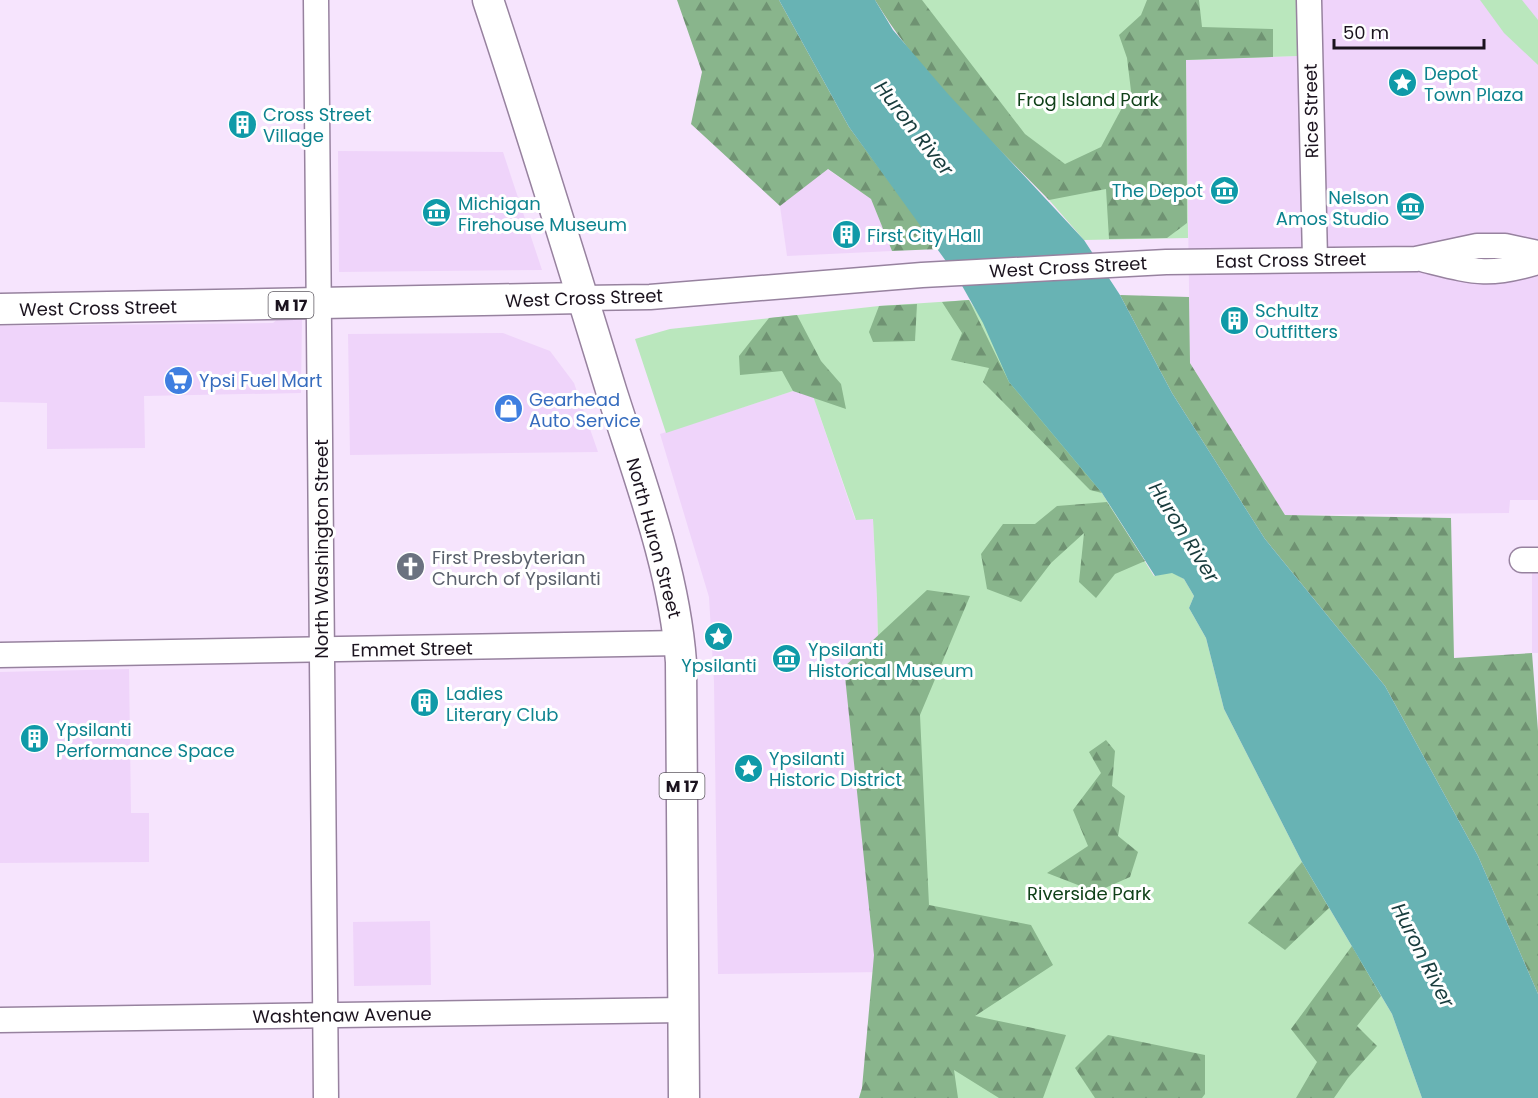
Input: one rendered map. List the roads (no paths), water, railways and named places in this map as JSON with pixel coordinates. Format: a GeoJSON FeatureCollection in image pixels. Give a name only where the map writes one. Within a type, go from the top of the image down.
{"type":"FeatureCollection","features":[{"type":"Feature","properties":{"kind":"main road","name":"North Huron Street"},"geometry":{"type":"LineString","coordinates":[[488,0],[543,164],[659,547],[670,588],[680,644],[684,1098]]}},
{"type":"Feature","properties":{"kind":"main road","name":"West Cross Street"},"geometry":{"type":"LineString","coordinates":[[0,309],[319,305],[583,298]]}},
{"type":"Feature","properties":{"kind":"street","name":"North Washington Street"},"geometry":{"type":"LineString","coordinates":[[316,0],[327,1098]]}},
{"type":"Feature","properties":{"kind":"street","name":"Rice Street"},"geometry":{"type":"LineString","coordinates":[[1309,0],[1315,259]]}},
{"type":"Feature","properties":{"kind":"street","name":"East Cross Street"},"geometry":{"type":"LineString","coordinates":[[1166,262],[1416,259],[1477,246],[1505,246],[1538,253]]}},
{"type":"Feature","properties":{"kind":"street","name":"East Cross Street"},"geometry":{"type":"LineString","coordinates":[[1416,259],[1477,272],[1505,272],[1538,262]]}},
{"type":"Feature","properties":{"kind":"street","name":"West Cross Street"},"geometry":{"type":"LineString","coordinates":[[583,298],[650,297],[922,274],[1166,262]]}},
{"type":"Feature","properties":{"kind":"street","name":"Emmet Street"},"geometry":{"type":"LineString","coordinates":[[0,655],[680,644]]}},
{"type":"Feature","properties":{"kind":"street","name":"Washtenaw Avenue"},"geometry":{"type":"LineString","coordinates":[[0,1020],[683,1010]]}},
{"type":"Feature","properties":{"kind":"water","name":"Huron River"},"geometry":{"type":"Polygon","coordinates":[[[779,0],[875,0],[893,30],[948,94],[1084,240],[1120,295],[1172,393],[1265,539],[1385,686],[1478,856],[1538,994],[1538,1098],[1422,1098],[1392,1014],[1302,862],[1224,709],[1206,638],[1189,608],[1194,596],[1184,579],[1172,573],[1155,576],[1102,493],[1009,382],[983,323],[956,275],[849,127],[779,0]]]}},
{"type":"Feature","properties":{"kind":"place","name":"Depot Town Plaza"},"geometry":{"type":"Point","coordinates":[1403,83]}},
{"type":"Feature","properties":{"kind":"place","name":"Cross Street Village"},"geometry":{"type":"Point","coordinates":[242,124]}},
{"type":"Feature","properties":{"kind":"place","name":"The Depot"},"geometry":{"type":"Point","coordinates":[1224,190]}},
{"type":"Feature","properties":{"kind":"place","name":"Nelson Amos Studio"},"geometry":{"type":"Point","coordinates":[1410,207]}},
{"type":"Feature","properties":{"kind":"place","name":"Michigan Firehouse Museum"},"geometry":{"type":"Point","coordinates":[437,213]}},
{"type":"Feature","properties":{"kind":"place","name":"First City Hall"},"geometry":{"type":"Point","coordinates":[846,235]}},
{"type":"Feature","properties":{"kind":"place","name":"Schultz Outfitters"},"geometry":{"type":"Point","coordinates":[1234,320]}},
{"type":"Feature","properties":{"kind":"place","name":"Ypsi Fuel Mart"},"geometry":{"type":"Point","coordinates":[178,380]}},
{"type":"Feature","properties":{"kind":"place","name":"Gearhead Auto Service"},"geometry":{"type":"Point","coordinates":[508,409]}},
{"type":"Feature","properties":{"kind":"place","name":"First Presbyterian Church of Ypsilanti"},"geometry":{"type":"Point","coordinates":[411,567]}},
{"type":"Feature","properties":{"kind":"place","name":"Ypsilanti"},"geometry":{"type":"Point","coordinates":[719,636]}},
{"type":"Feature","properties":{"kind":"place","name":"Ypsilanti Historical Museum"},"geometry":{"type":"Point","coordinates":[787,659]}},
{"type":"Feature","properties":{"kind":"place","name":"Ladies Literary Club"},"geometry":{"type":"Point","coordinates":[425,703]}},
{"type":"Feature","properties":{"kind":"place","name":"Ypsilanti Performance Space"},"geometry":{"type":"Point","coordinates":[35,739]}},
{"type":"Feature","properties":{"kind":"place","name":"Ypsilanti Historic District"},"geometry":{"type":"Point","coordinates":[748,768]}},
{"type":"Feature","properties":{"kind":"park label","name":"Frog Island Park"},"geometry":{"type":"Point","coordinates":[1088,99]}},
{"type":"Feature","properties":{"kind":"park label","name":"Riverside Park"},"geometry":{"type":"Point","coordinates":[1089,893]}}]}
